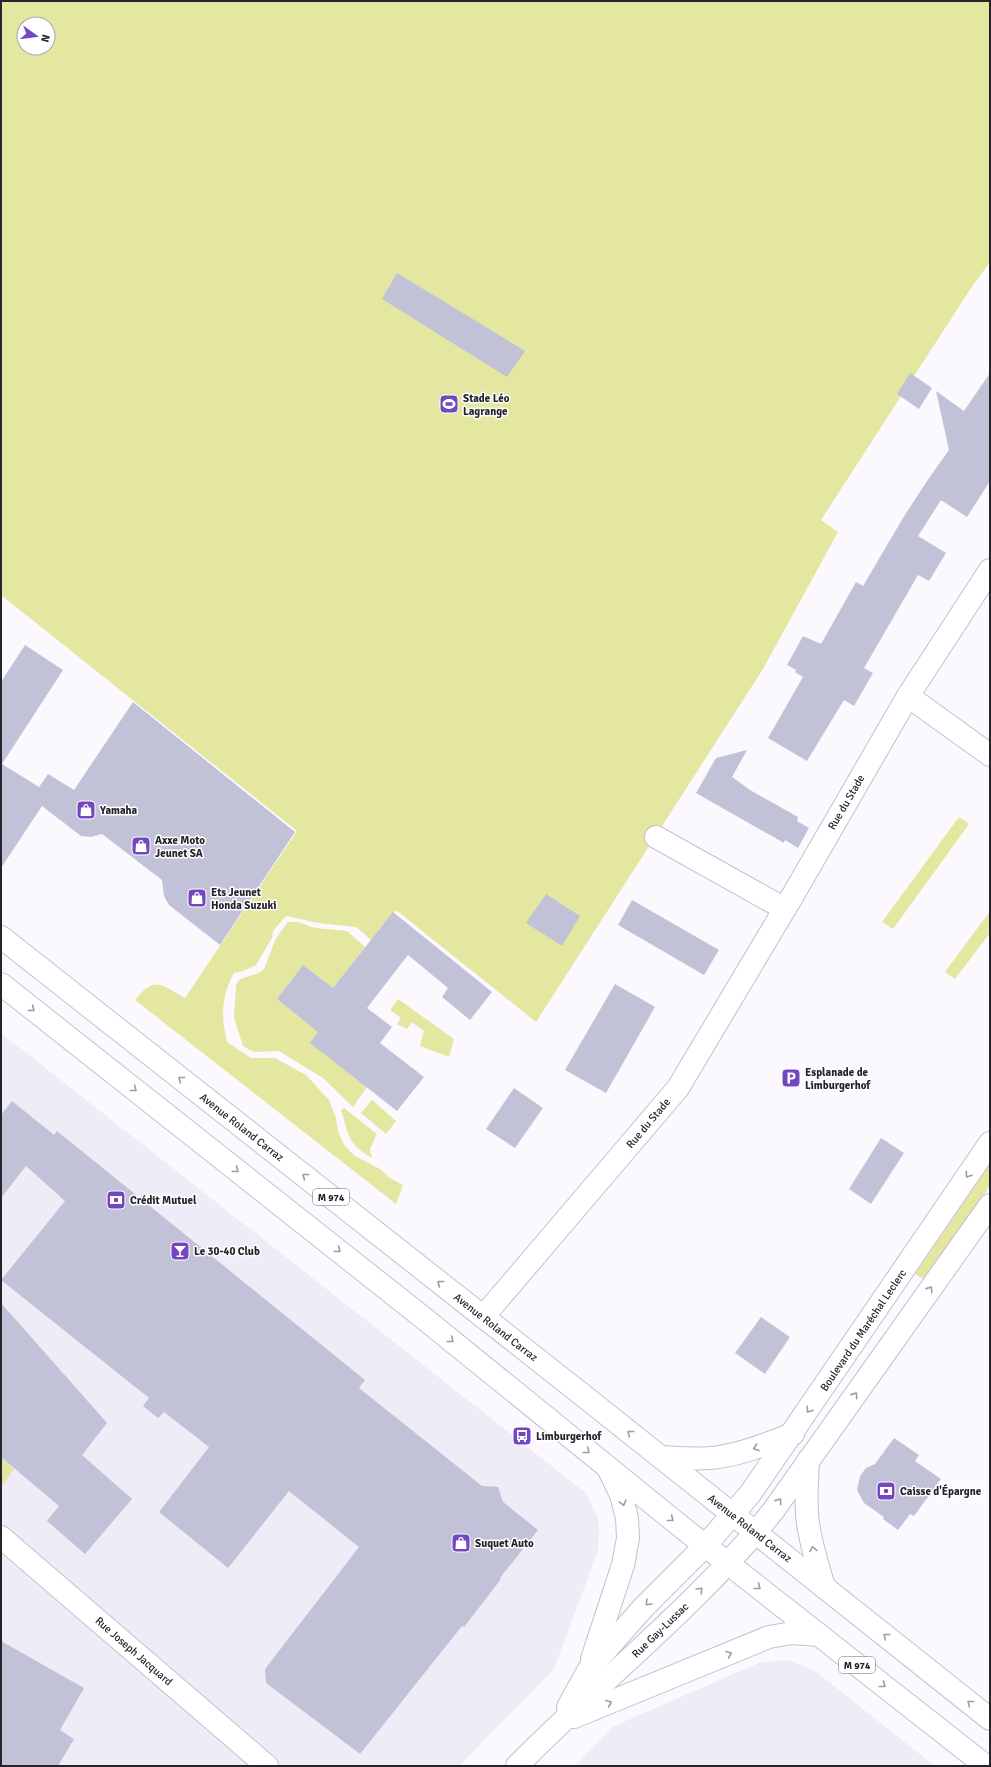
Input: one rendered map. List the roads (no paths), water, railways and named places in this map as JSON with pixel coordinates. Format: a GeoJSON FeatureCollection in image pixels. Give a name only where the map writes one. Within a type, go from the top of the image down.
{"type":"FeatureCollection","features":[{"type":"Feature","properties":{"kind":"main road","name":"Rue du Stade"},"geometry":{"type":"LineString","coordinates":[[483,1317],[678,1088],[785,909],[908,696],[990,570]]}},
{"type":"Feature","properties":{"kind":"main road"},"geometry":{"type":"LineString","coordinates":[[908,696],[990,755]]}},
{"type":"Feature","properties":{"kind":"main road"},"geometry":{"type":"LineString","coordinates":[[656,837],[785,909]]}},
{"type":"Feature","properties":{"kind":"main road","name":"Avenue Roland Carraz"},"geometry":{"type":"LineString","coordinates":[[1,937],[661,1457],[990,1719]]}},
{"type":"Feature","properties":{"kind":"main road","name":"M 974"},"geometry":{"type":"LineString","coordinates":[[1,984],[421,1316],[705,1546],[986,1766]]}},
{"type":"Feature","properties":{"kind":"main road","name":"Boulevard du Maréchal Leclerc"},"geometry":{"type":"LineString","coordinates":[[705,1546],[734,1515],[793,1434],[990,1142]]}},
{"type":"Feature","properties":{"kind":"main road"},"geometry":{"type":"LineString","coordinates":[[755,1532],[808,1461],[990,1205]]}},
{"type":"Feature","properties":{"kind":"main road"},"geometry":{"type":"LineString","coordinates":[[661,1457],[705,1459],[719,1457],[752,1450],[793,1434]]}},
{"type":"Feature","properties":{"kind":"main road"},"geometry":{"type":"LineString","coordinates":[[808,1461],[808,1522],[814,1556],[824,1587]]}},
{"type":"Feature","properties":{"kind":"main road"},"geometry":{"type":"LineString","coordinates":[[589,1669],[623,1565],[628,1538],[627,1518],[621,1495],[608,1468]]}},
{"type":"Feature","properties":{"kind":"main road","name":"Rue Gay-Lussac"},"geometry":{"type":"LineString","coordinates":[[518,1766],[560,1723],[663,1628],[728,1563],[755,1532]]}},
{"type":"Feature","properties":{"kind":"main road","name":"Rue Joseph Jacquard"},"geometry":{"type":"LineString","coordinates":[[1,1537],[267,1766]]}},
{"type":"Feature","properties":{"kind":"main road","name":"Rue Gay-Lussac"},"geometry":{"type":"LineString","coordinates":[[560,1723],[589,1669],[643,1608],[705,1546]]}},
{"type":"Feature","properties":{"kind":"main road"},"geometry":{"type":"LineString","coordinates":[[560,1723],[769,1637],[792,1633],[819,1635]]}},
{"type":"Feature","properties":{"kind":"place","name":"Stade Léo Lagrange"},"geometry":{"type":"Point","coordinates":[449,404]}},
{"type":"Feature","properties":{"kind":"place","name":"Yamaha"},"geometry":{"type":"Point","coordinates":[86,810]}},
{"type":"Feature","properties":{"kind":"place","name":"Axxe Moto Jeunet SA"},"geometry":{"type":"Point","coordinates":[141,846]}},
{"type":"Feature","properties":{"kind":"place","name":"Ets Jeunet Honda Suzuki"},"geometry":{"type":"Point","coordinates":[197,898]}},
{"type":"Feature","properties":{"kind":"place","name":"Esplanade de Limburgerhof"},"geometry":{"type":"Point","coordinates":[791,1078]}},
{"type":"Feature","properties":{"kind":"place","name":"Crédit Mutuel"},"geometry":{"type":"Point","coordinates":[116,1200]}},
{"type":"Feature","properties":{"kind":"place","name":"Le 30-40 Club"},"geometry":{"type":"Point","coordinates":[180,1251]}},
{"type":"Feature","properties":{"kind":"place","name":"Limburgerhof"},"geometry":{"type":"Point","coordinates":[522,1436]}},
{"type":"Feature","properties":{"kind":"place","name":"Caisse d'Épargne"},"geometry":{"type":"Point","coordinates":[886,1491]}},
{"type":"Feature","properties":{"kind":"place","name":"Suquet Auto"},"geometry":{"type":"Point","coordinates":[461,1543]}}]}
